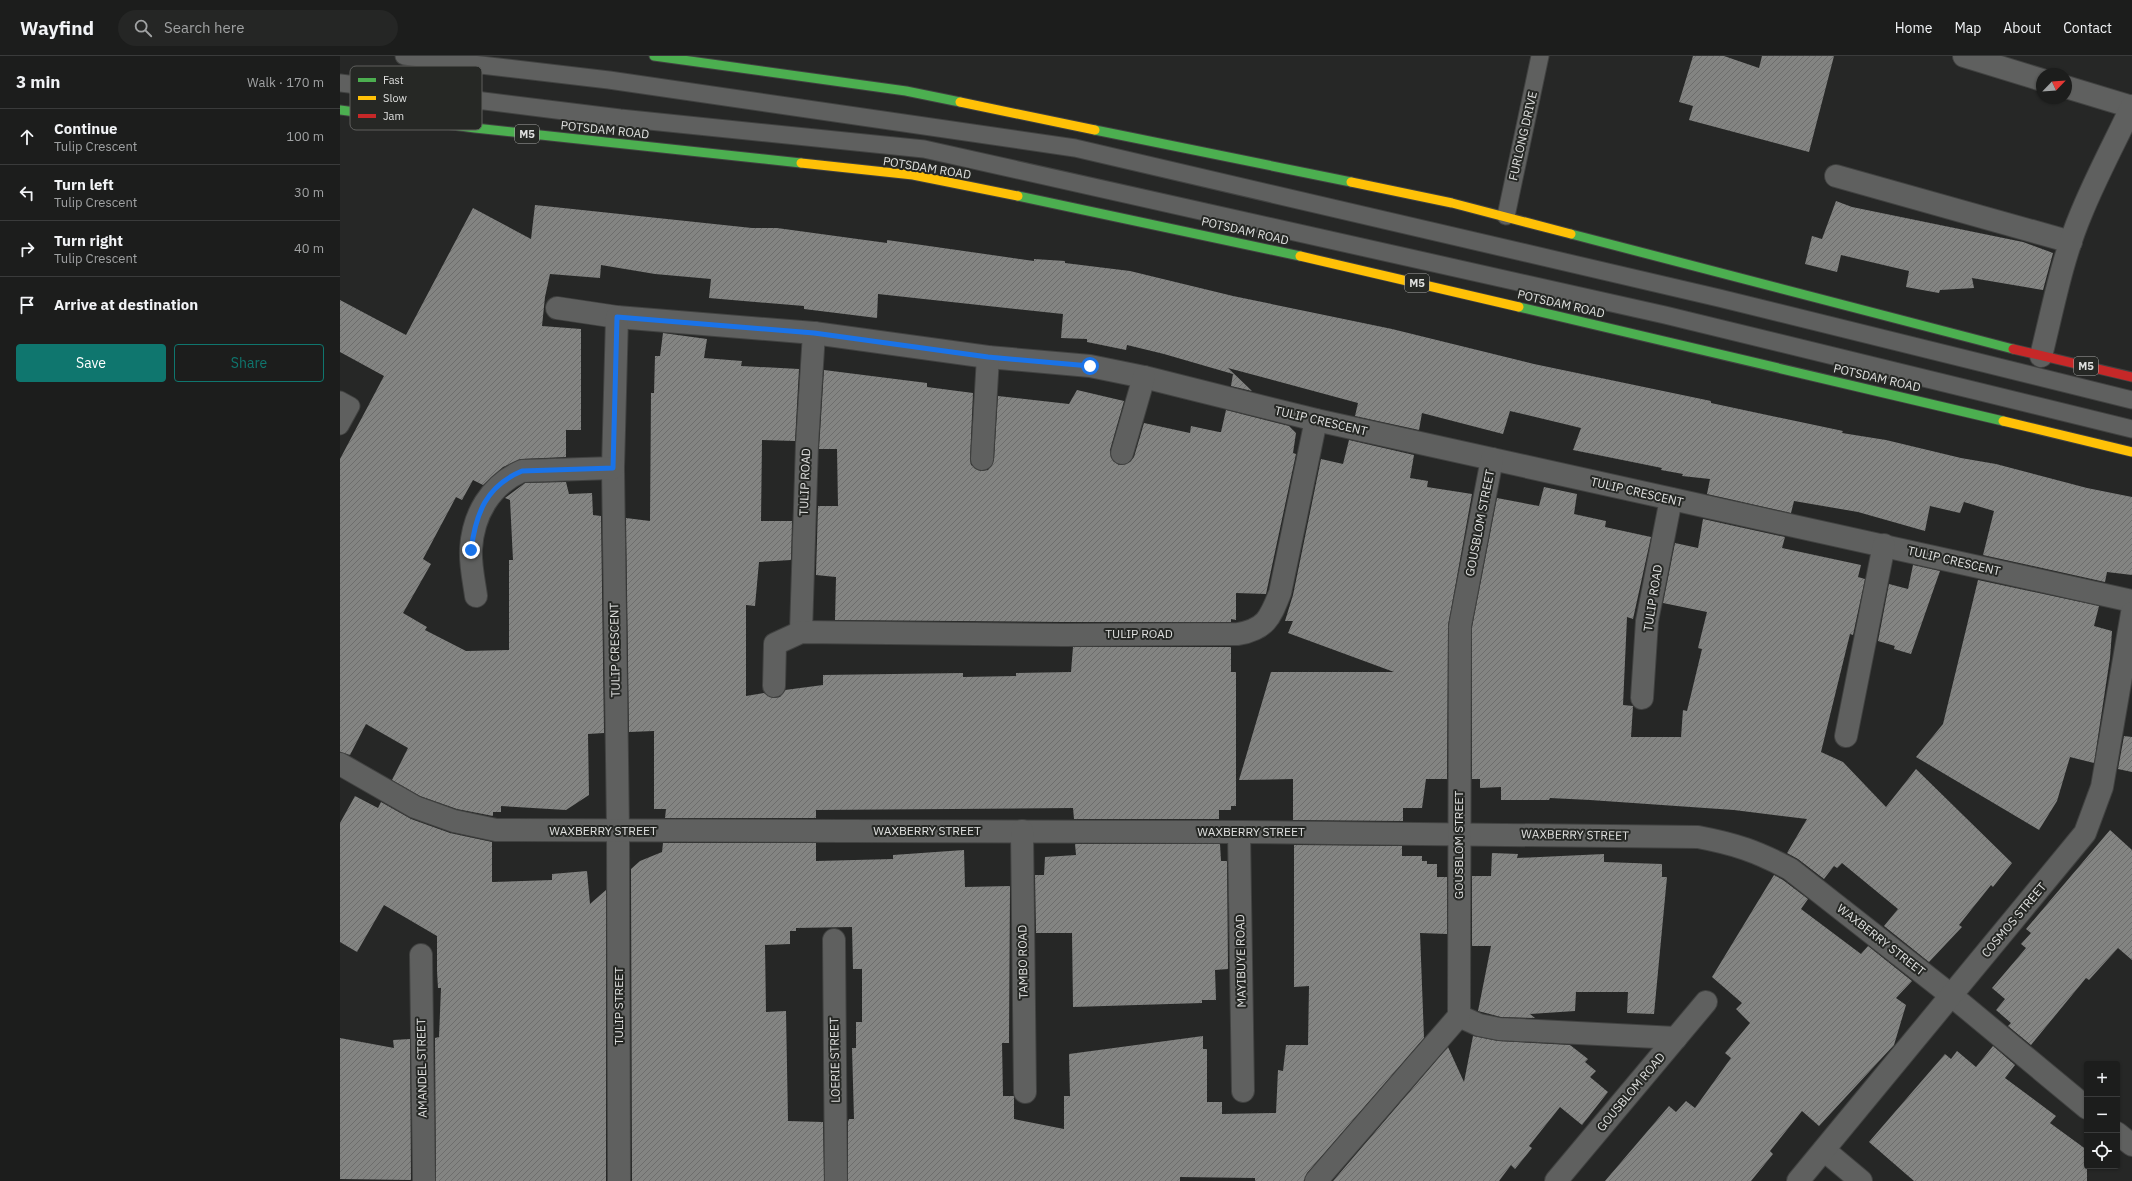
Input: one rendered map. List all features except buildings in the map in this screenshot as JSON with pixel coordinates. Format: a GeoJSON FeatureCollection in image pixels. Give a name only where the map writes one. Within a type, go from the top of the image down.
{"type":"FeatureCollection","features":[{"type":"Feature","properties":{"kind":"main road","name":"M5"},"geometry":{"type":"LineString","coordinates":[[654,56],[906,91],[1452,203],[2041,356],[2132,377]]}},
{"type":"Feature","properties":{"kind":"main road","name":"POTSDAM ROAD"},"geometry":{"type":"LineString","coordinates":[[340,110],[350,111]]}},
{"type":"Feature","properties":{"kind":"main road","name":"POTSDAM ROAD"},"geometry":{"type":"LineString","coordinates":[[482,129],[913,175],[1212,236],[1979,414],[2132,452]]}},
{"type":"Feature","properties":{"kind":"street"},"geometry":{"type":"LineString","coordinates":[[1964,56],[2036,78]]}},
{"type":"Feature","properties":{"kind":"street"},"geometry":{"type":"LineString","coordinates":[[2041,356],[2071,242],[2080,214],[2110,148],[2132,107],[2072,89]]}},
{"type":"Feature","properties":{"kind":"street"},"geometry":{"type":"LineString","coordinates":[[1836,176],[2071,242]]}},
{"type":"Feature","properties":{"kind":"street","name":"TULIP CRESCENT"},"geometry":{"type":"LineString","coordinates":[[557,308],[617,317],[814,333],[988,357],[1090,366],[1144,377],[1316,420],[2132,601]]}},
{"type":"Feature","properties":{"kind":"street","name":"TULIP CRESCENT"},"geometry":{"type":"LineString","coordinates":[[617,317],[613,468],[618,831]]}},
{"type":"Feature","properties":{"kind":"street","name":"TULIP ROAD"},"geometry":{"type":"LineString","coordinates":[[801,632],[807,444],[814,333]]}},
{"type":"Feature","properties":{"kind":"street"},"geometry":{"type":"LineString","coordinates":[[982,459],[988,357]]}},
{"type":"Feature","properties":{"kind":"street"},"geometry":{"type":"LineString","coordinates":[[1122,453],[1144,377]]}},
{"type":"Feature","properties":{"kind":"street","name":"TULIP ROAD"},"geometry":{"type":"LineString","coordinates":[[774,686],[775,644],[801,632],[1071,635],[1238,634],[1251,632],[1262,627],[1272,614],[1280,593],[1316,420]]}},
{"type":"Feature","properties":{"kind":"street","name":"GOUSBLOM STREET"},"geometry":{"type":"LineString","coordinates":[[1459,1016],[1460,626],[1492,459]]}},
{"type":"Feature","properties":{"kind":"street"},"geometry":{"type":"LineString","coordinates":[[476,596],[471,550],[474,526],[483,504],[497,487],[509,477],[522,471],[613,468]]}},
{"type":"Feature","properties":{"kind":"street","name":"TULIP ROAD"},"geometry":{"type":"LineString","coordinates":[[1642,698],[1647,621],[1671,499]]}},
{"type":"Feature","properties":{"kind":"street"},"geometry":{"type":"LineString","coordinates":[[1846,736],[1884,545]]}},
{"type":"Feature","properties":{"kind":"street","name":"COSMOS STREET"},"geometry":{"type":"LineString","coordinates":[[1798,1181],[2085,833],[2102,787],[2132,613]]}},
{"type":"Feature","properties":{"kind":"street","name":"WAXBERRY STREET"},"geometry":{"type":"LineString","coordinates":[[340,764],[415,807],[454,821],[496,830],[1459,833],[1698,836],[1734,844],[1760,853],[1790,869],[1952,996],[2084,1106]]}},
{"type":"Feature","properties":{"kind":"street","name":"TULIP STREET"},"geometry":{"type":"LineString","coordinates":[[618,831],[619,1181]]}},
{"type":"Feature","properties":{"kind":"street","name":"TAMBO ROAD"},"geometry":{"type":"LineString","coordinates":[[1022,831],[1025,1092]]}},
{"type":"Feature","properties":{"kind":"street","name":"MAYIBUYE ROAD"},"geometry":{"type":"LineString","coordinates":[[1239,832],[1242,1091]]}},
{"type":"Feature","properties":{"kind":"street","name":"LOERIE STREET"},"geometry":{"type":"LineString","coordinates":[[834,940],[836,1181]]}},
{"type":"Feature","properties":{"kind":"street","name":"AMANDEL STREET"},"geometry":{"type":"LineString","coordinates":[[421,955],[424,1181]]}},
{"type":"Feature","properties":{"kind":"street","name":"GOUSBLOM ROAD"},"geometry":{"type":"LineString","coordinates":[[1556,1181],[1706,1002]]}},
{"type":"Feature","properties":{"kind":"street"},"geometry":{"type":"LineString","coordinates":[[1316,1181],[1459,1016],[1479,1024],[1498,1029],[1676,1038]]}},
{"type":"Feature","properties":{"kind":"street"},"geometry":{"type":"LineString","coordinates":[[2120,1135],[2132,1145]]}},
{"type":"Feature","properties":{"kind":"street"},"geometry":{"type":"LineString","coordinates":[[1824,1150],[1861,1181]]}},
{"type":"Feature","properties":{"kind":"lane"},"geometry":{"type":"LineString","coordinates":[[404,56],[609,80],[1075,148],[1719,298],[2132,400]]}},
{"type":"Feature","properties":{"kind":"lane","name":"FURLONG DRIVE"},"geometry":{"type":"LineString","coordinates":[[1506,216],[1540,56]]}},
{"type":"Feature","properties":{"kind":"lane"},"geometry":{"type":"LineString","coordinates":[[340,83],[350,84]]}},
{"type":"Feature","properties":{"kind":"lane"},"geometry":{"type":"LineString","coordinates":[[482,101],[620,118],[924,149],[1665,315],[2132,430]]}},
{"type":"Feature","properties":{"kind":"lane"},"geometry":{"type":"LineString","coordinates":[[340,400],[351,406],[340,426]]}},
{"type":"Feature","properties":{"kind":"traffic: fast"},"geometry":{"type":"LineString","coordinates":[[654,56],[906,91],[960,102]]}},
{"type":"Feature","properties":{"kind":"traffic: fast"},"geometry":{"type":"LineString","coordinates":[[340,110],[350,111]]}},
{"type":"Feature","properties":{"kind":"traffic: fast"},"geometry":{"type":"LineString","coordinates":[[482,129],[801,163]]}},
{"type":"Feature","properties":{"kind":"traffic: fast"},"geometry":{"type":"LineString","coordinates":[[1095,130],[1351,182]]}},
{"type":"Feature","properties":{"kind":"traffic: fast"},"geometry":{"type":"LineString","coordinates":[[1018,196],[1300,256]]}},
{"type":"Feature","properties":{"kind":"traffic: fast"},"geometry":{"type":"LineString","coordinates":[[1571,234],[2013,349]]}},
{"type":"Feature","properties":{"kind":"traffic: fast"},"geometry":{"type":"LineString","coordinates":[[1519,307],[2003,421]]}},
{"type":"Feature","properties":{"kind":"traffic: slow"},"geometry":{"type":"LineString","coordinates":[[960,102],[1095,130]]}},
{"type":"Feature","properties":{"kind":"traffic: slow"},"geometry":{"type":"LineString","coordinates":[[801,163],[913,175],[1018,196]]}},
{"type":"Feature","properties":{"kind":"traffic: slow"},"geometry":{"type":"LineString","coordinates":[[1351,182],[1452,203],[1571,234]]}},
{"type":"Feature","properties":{"kind":"traffic: slow"},"geometry":{"type":"LineString","coordinates":[[1300,256],[1519,307]]}},
{"type":"Feature","properties":{"kind":"traffic: slow"},"geometry":{"type":"LineString","coordinates":[[2003,421],[2132,452]]}},
{"type":"Feature","properties":{"kind":"traffic: jam"},"geometry":{"type":"LineString","coordinates":[[2013,349],[2132,377]]}},
{"type":"Feature","properties":{"kind":"route"},"geometry":{"type":"LineString","coordinates":[[471,550],[474,526],[483,504],[497,487],[509,477],[522,471],[613,468],[617,317],[814,333],[988,357],[1090,366]]}}]}
